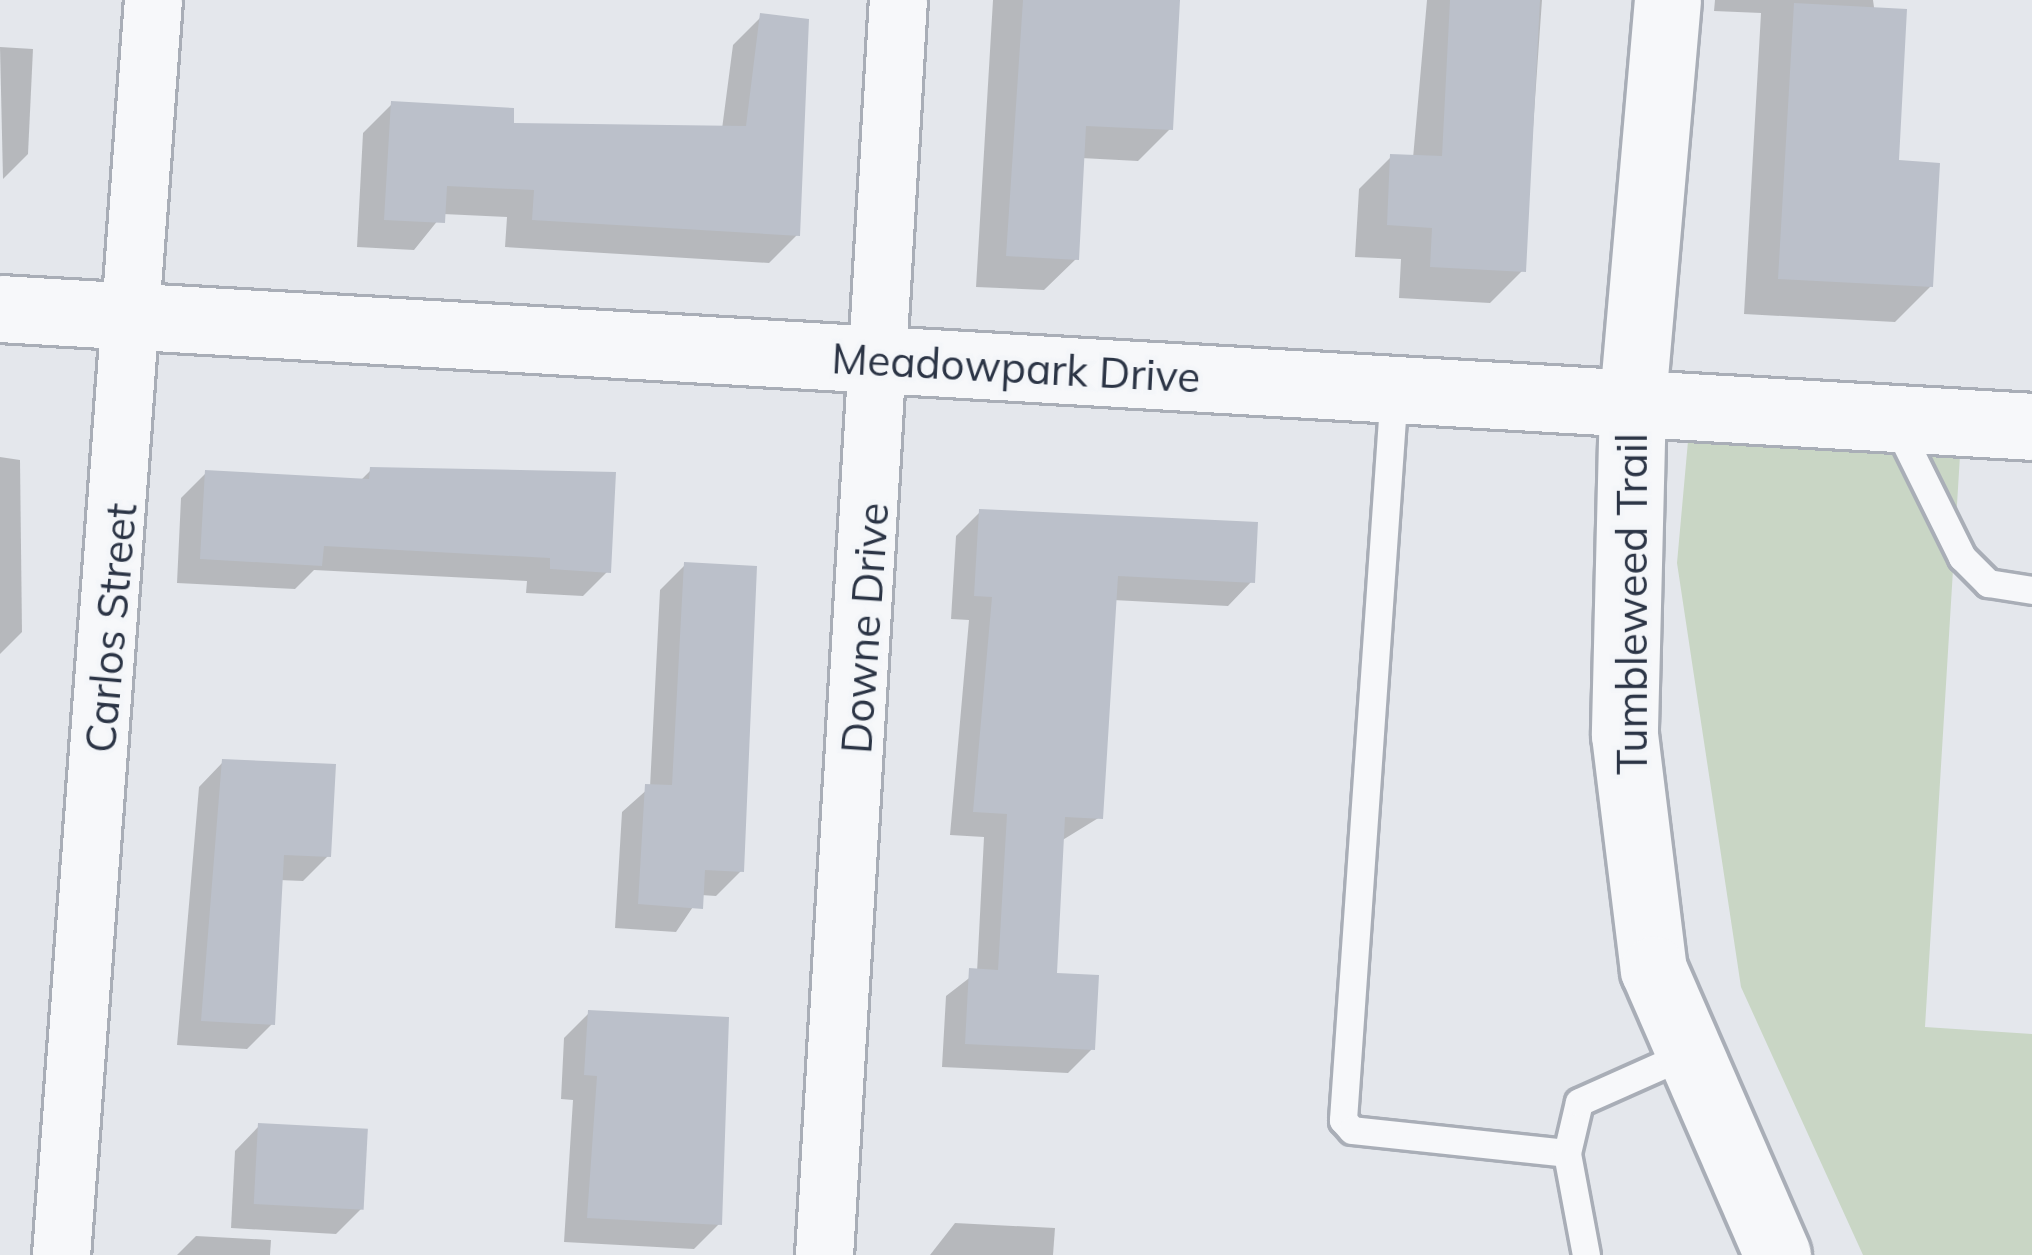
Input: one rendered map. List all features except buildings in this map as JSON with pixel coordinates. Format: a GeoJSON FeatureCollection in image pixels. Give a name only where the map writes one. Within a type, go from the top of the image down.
{"type":"FeatureCollection","features":[{"type":"Feature","properties":{"kind":"street","name":"Carlos Street"},"geometry":{"type":"LineString","coordinates":[[61,1255],[137,317],[153,0]]}},
{"type":"Feature","properties":{"kind":"street","name":"Downe Drive"},"geometry":{"type":"LineString","coordinates":[[824,1255],[884,361],[898,0]]}},
{"type":"Feature","properties":{"kind":"street","name":"Tumbleweed Trail"},"geometry":{"type":"LineString","coordinates":[[1668,0],[1633,401],[1625,735],[1654,970],[1778,1255]]}},
{"type":"Feature","properties":{"kind":"street","name":"Meadowpark Drive"},"geometry":{"type":"LineString","coordinates":[[0,309],[2032,427]]}},
{"type":"Feature","properties":{"kind":"lane"},"geometry":{"type":"LineString","coordinates":[[1394,388],[1343,1120],[1352,1130],[1567,1154]]}},
{"type":"Feature","properties":{"kind":"lane"},"geometry":{"type":"LineString","coordinates":[[1893,418],[1962,557],[1988,583],[2032,590]]}},
{"type":"Feature","properties":{"kind":"lane"},"geometry":{"type":"LineString","coordinates":[[1586,1255],[1567,1154],[1579,1102],[1689,1053]]}},
{"type":"Feature","properties":{"kind":"green space"},"geometry":{"type":"Polygon","coordinates":[[[1690,419],[1962,423],[1925,1027],[2032,1034],[2032,1255],[1863,1255],[1741,987],[1677,563],[1690,419]]]}}]}
